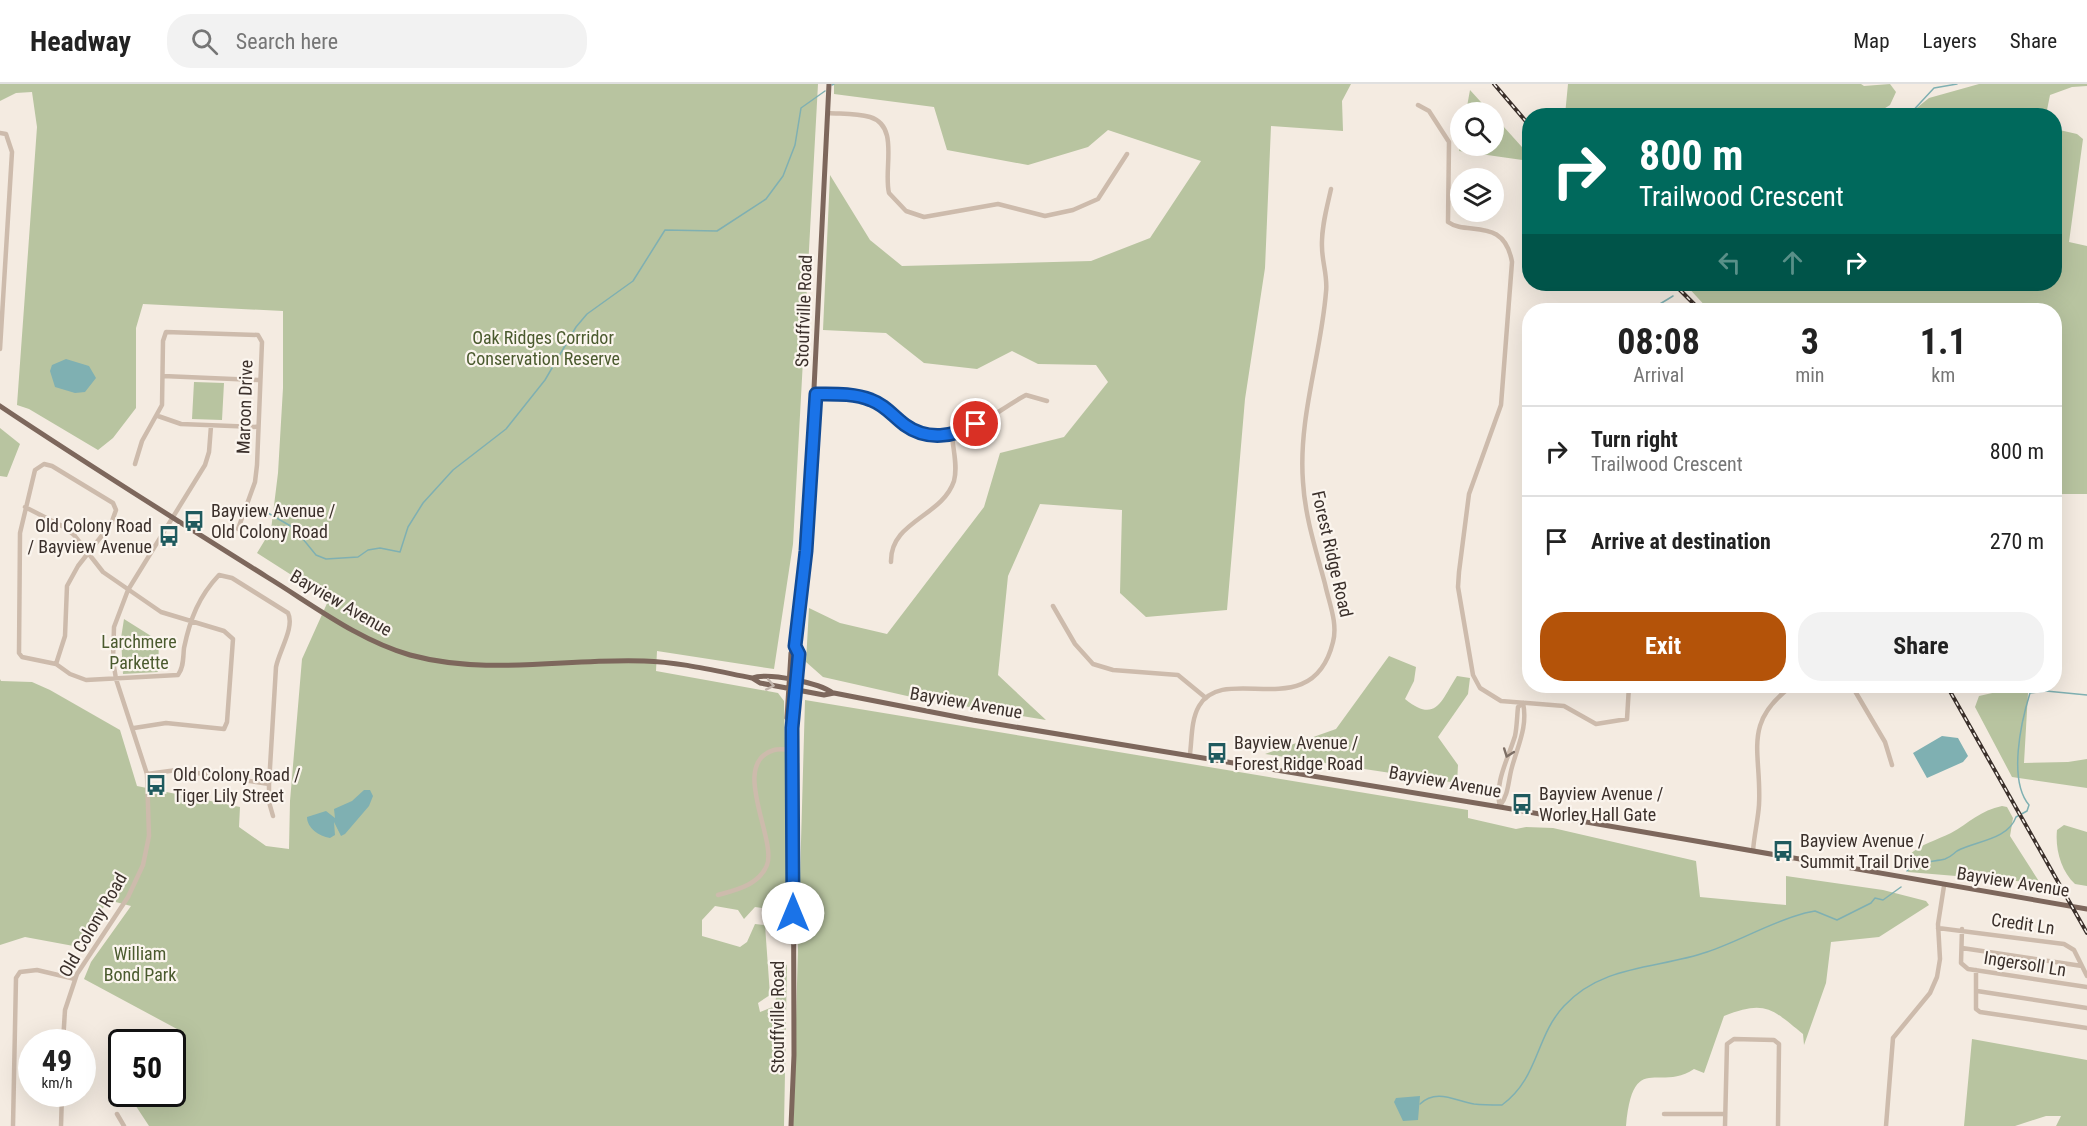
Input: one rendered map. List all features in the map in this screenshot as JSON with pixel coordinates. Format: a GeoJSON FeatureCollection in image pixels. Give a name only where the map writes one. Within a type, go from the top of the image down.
{"type":"FeatureCollection","features":[{"type":"Feature","properties":{"kind":"main road","name":"Stouffville Road"},"geometry":{"type":"LineString","coordinates":[[792,728],[787,718],[791,653],[795,646],[806,551],[816,394],[829,84]]}},
{"type":"Feature","properties":{"kind":"main road","name":"Bayview Avenue"},"geometry":{"type":"LineString","coordinates":[[0,406],[174,519],[365,637],[411,655],[452,663],[493,666],[644,661],[752,678],[760,683],[824,695],[834,693]]}},
{"type":"Feature","properties":{"kind":"main road","name":"Stouffville Road"},"geometry":{"type":"LineString","coordinates":[[791,1126],[794,1055],[792,728],[799,654],[795,646]]}},
{"type":"Feature","properties":{"kind":"main road","name":"Bayview Avenue"},"geometry":{"type":"LineString","coordinates":[[752,678],[760,675],[798,681],[824,687],[834,693],[973,720],[1190,754],[2087,909]]}},
{"type":"Feature","properties":{"kind":"street"},"geometry":{"type":"LineString","coordinates":[[1418,105],[1429,111],[1449,142],[1448,222],[1453,226],[1481,228],[1493,233],[1502,241],[1511,256],[1501,405],[1469,494],[1458,587],[1473,675],[1480,688],[1501,701],[1563,706],[1596,724],[1620,722],[1629,714],[1629,693]]}},
{"type":"Feature","properties":{"kind":"street"},"geometry":{"type":"LineString","coordinates":[[828,114],[871,117],[884,127],[888,139],[889,193],[906,211],[924,217],[998,204],[1045,216],[1073,210],[1098,200],[1127,154]]}},
{"type":"Feature","properties":{"kind":"street"},"geometry":{"type":"LineString","coordinates":[[0,133],[6,134],[12,152],[0,349]]}},
{"type":"Feature","properties":{"kind":"street","name":"Forest Ridge Road"},"geometry":{"type":"LineString","coordinates":[[1206,698],[1219,689],[1282,690],[1302,683],[1323,666],[1334,638],[1333,613],[1309,526],[1302,466],[1306,421],[1326,293],[1322,240],[1331,189]]}},
{"type":"Feature","properties":{"kind":"street"},"geometry":{"type":"LineString","coordinates":[[0,262],[7,262]]}},
{"type":"Feature","properties":{"kind":"street","name":"Maroon Drive"},"geometry":{"type":"LineString","coordinates":[[135,464],[141,441],[158,416],[162,405],[163,341],[166,332],[253,333],[260,338],[255,482],[238,530]]}},
{"type":"Feature","properties":{"kind":"street"},"geometry":{"type":"LineString","coordinates":[[163,376],[258,380]]}},
{"type":"Feature","properties":{"kind":"street"},"geometry":{"type":"LineString","coordinates":[[816,394],[860,396],[880,403],[907,426],[934,435],[952,435],[1026,395],[1047,401]]}},
{"type":"Feature","properties":{"kind":"street"},"geometry":{"type":"LineString","coordinates":[[158,416],[175,423],[258,427]]}},
{"type":"Feature","properties":{"kind":"street","name":"Old Colony Road"},"geometry":{"type":"LineString","coordinates":[[64,1029],[65,1010],[75,979],[87,955],[128,897],[143,865],[151,817],[147,774],[134,728],[116,679],[112,651],[114,627],[128,590],[174,519],[205,465],[209,452],[211,426]]}},
{"type":"Feature","properties":{"kind":"street"},"geometry":{"type":"LineString","coordinates":[[891,562],[893,544],[901,534],[936,504],[953,484],[955,462],[952,435]]}},
{"type":"Feature","properties":{"kind":"street"},"geometry":{"type":"LineString","coordinates":[[56,664],[65,636],[67,586],[111,524],[116,510],[113,503],[52,466],[44,464],[35,470],[20,533],[17,648],[22,657],[56,664],[70,674],[86,680],[178,675],[183,666],[191,621],[201,597],[219,576],[225,575],[288,613],[290,618],[276,667],[269,784],[269,802],[273,816]]}},
{"type":"Feature","properties":{"kind":"street"},"geometry":{"type":"LineString","coordinates":[[25,507],[64,527],[103,572],[161,612],[224,631],[233,639],[226,726],[219,729],[166,723],[134,728]]}},
{"type":"Feature","properties":{"kind":"street"},"geometry":{"type":"LineString","coordinates":[[1053,606],[1075,644],[1093,664],[1113,670],[1178,675],[1206,698],[1195,714],[1190,754]]}},
{"type":"Feature","properties":{"kind":"street"},"geometry":{"type":"LineString","coordinates":[[1753,852],[1759,805],[1756,749],[1761,722],[1773,699],[1782,693]]}},
{"type":"Feature","properties":{"kind":"street"},"geometry":{"type":"LineString","coordinates":[[1856,693],[1885,742],[1892,765]]}},
{"type":"Feature","properties":{"kind":"street"},"geometry":{"type":"LineString","coordinates":[[1500,807],[1497,797],[1504,765],[1516,734],[1518,707],[1524,703]]}},
{"type":"Feature","properties":{"kind":"street"},"geometry":{"type":"LineString","coordinates":[[718,895],[747,886],[759,877],[768,864],[768,846],[754,791],[756,774],[762,759],[772,750],[792,750]]}},
{"type":"Feature","properties":{"kind":"street"},"geometry":{"type":"LineString","coordinates":[[147,774],[177,770],[269,784]]}},
{"type":"Feature","properties":{"kind":"street"},"geometry":{"type":"LineString","coordinates":[[1886,1126],[1893,1038],[1930,993],[1937,977],[1940,959],[1938,928],[1944,886]]}},
{"type":"Feature","properties":{"kind":"street","name":"Credit Ln"},"geometry":{"type":"LineString","coordinates":[[1938,928],[1962,929],[2064,944],[2074,950],[2087,976]]}},
{"type":"Feature","properties":{"kind":"street","name":"Ingersoll Ln"},"geometry":{"type":"LineString","coordinates":[[1962,929],[1962,966],[2087,987]]}},
{"type":"Feature","properties":{"kind":"street"},"geometry":{"type":"LineString","coordinates":[[1962,948],[2082,966]]}},
{"type":"Feature","properties":{"kind":"street"},"geometry":{"type":"LineString","coordinates":[[13,1126],[16,978],[21,972],[37,969],[75,979]]}},
{"type":"Feature","properties":{"kind":"street"},"geometry":{"type":"LineString","coordinates":[[1976,970],[1976,1009],[1980,1012],[2087,1028]]}},
{"type":"Feature","properties":{"kind":"street"},"geometry":{"type":"LineString","coordinates":[[1977,991],[2087,1008]]}},
{"type":"Feature","properties":{"kind":"street"},"geometry":{"type":"LineString","coordinates":[[1725,1126],[1729,1041],[1774,1040],[1780,1047],[1778,1126]]}},
{"type":"Feature","properties":{"kind":"street"},"geometry":{"type":"LineString","coordinates":[[61,1126],[62,1107]]}},
{"type":"Feature","properties":{"kind":"street"},"geometry":{"type":"LineString","coordinates":[[117,1114],[123,1126]]}},
{"type":"Feature","properties":{"kind":"street"},"geometry":{"type":"LineString","coordinates":[[1664,1114],[1725,1114]]}},
{"type":"Feature","properties":{"kind":"green space","name":"Oak Ridges Corridor Conservation Reserve"},"geometry":{"type":"Polygon","coordinates":[[[0,84],[818,84],[793,544],[774,669],[657,651],[656,671],[778,693],[784,701],[789,912],[755,907],[744,919],[738,910],[715,906],[702,920],[702,936],[740,947],[747,942],[755,924],[765,925],[770,995],[758,1003],[760,1012],[775,1006],[780,963],[787,965],[784,1126],[149,1126],[137,1107],[186,1107],[186,1029],[177,1029],[84,979],[91,962],[131,906],[108,900],[79,947],[25,937],[0,945],[0,679],[1,681],[32,682],[120,730],[137,786],[240,807],[239,827],[266,846],[289,849],[290,801],[302,659],[329,599],[257,553],[271,530],[278,473],[283,388],[283,311],[143,304],[136,328],[136,408],[113,438],[98,450],[29,409],[17,405],[37,127],[32,92],[16,93],[0,101],[0,84]]]}},
{"type":"Feature","properties":{"kind":"green space"},"geometry":{"type":"Polygon","coordinates":[[[834,84],[1351,84],[1342,101],[1343,131],[1271,126],[1265,268],[1245,399],[1227,610],[1146,617],[1120,593],[1122,510],[1040,504],[1008,576],[998,675],[1046,720],[916,698],[823,677],[806,662],[809,608],[840,623],[887,634],[984,507],[1000,453],[1064,437],[1108,382],[1096,365],[1038,364],[1012,351],[977,369],[924,363],[886,333],[823,330],[830,175],[870,240],[902,266],[1091,261],[1150,238],[1201,161],[1108,130],[1088,147],[1028,165],[947,150],[934,107],[834,94],[834,84]]]}},
{"type":"Feature","properties":{"kind":"green space"},"geometry":{"type":"Polygon","coordinates":[[[1568,84],[1861,84],[1864,86],[1890,84],[1896,92],[1890,105],[1885,108],[1566,108],[1568,84]]]}},
{"type":"Feature","properties":{"kind":"green space"},"geometry":{"type":"Polygon","coordinates":[[[1979,84],[2087,84],[2087,86],[2072,87],[2050,95],[2047,108],[1917,108],[1929,98],[1979,84]]]}},
{"type":"Feature","properties":{"kind":"green space"},"geometry":{"type":"Polygon","coordinates":[[[1470,90],[1481,102],[1468,102],[1470,90]]]}},
{"type":"Feature","properties":{"kind":"green space"},"geometry":{"type":"Polygon","coordinates":[[[1504,127],[1522,147],[1522,160],[1494,156],[1504,156],[1504,127]]]}},
{"type":"Feature","properties":{"kind":"green space"},"geometry":{"type":"Polygon","coordinates":[[[2062,131],[2077,134],[2083,139],[2069,242],[2087,246],[2087,494],[2062,494],[2062,303],[1703,303],[1691,291],[2062,291],[2062,131]]]}},
{"type":"Feature","properties":{"kind":"green space"},"geometry":{"type":"Polygon","coordinates":[[[194,382],[224,383],[222,420],[192,419],[194,382]]]}},
{"type":"Feature","properties":{"kind":"green space"},"geometry":{"type":"Polygon","coordinates":[[[0,428],[20,444],[7,477],[0,476],[0,428]]]}},
{"type":"Feature","properties":{"kind":"green space","name":"Larchmere Parkette"},"geometry":{"type":"Polygon","coordinates":[[[124,619],[159,641],[158,672],[123,674],[121,638],[124,619]]]}},
{"type":"Feature","properties":{"kind":"green space"},"geometry":{"type":"Polygon","coordinates":[[[1389,656],[1416,667],[1414,681],[1405,699],[1424,709],[1431,709],[1442,701],[1457,676],[1470,678],[1468,694],[1438,737],[1458,765],[1457,783],[1265,754],[1336,729],[1389,656]]]}},
{"type":"Feature","properties":{"kind":"green space"},"geometry":{"type":"Polygon","coordinates":[[[1992,693],[2028,693],[2024,763],[2087,759],[2087,788],[2012,777],[1975,707],[1979,696],[1992,693]]]}},
{"type":"Feature","properties":{"kind":"green space"},"geometry":{"type":"Polygon","coordinates":[[[805,700],[1468,810],[1468,818],[1516,829],[1553,828],[1696,861],[1700,897],[1786,905],[1786,876],[1883,890],[1926,901],[1929,905],[1879,937],[1831,942],[1826,983],[1804,1045],[1803,1034],[1767,1009],[1749,1008],[1724,1016],[1704,1073],[1694,1069],[1681,1075],[1641,1081],[1635,1088],[1629,1103],[1626,1126],[793,1126],[805,700]]]}},
{"type":"Feature","properties":{"kind":"green space"},"geometry":{"type":"Polygon","coordinates":[[[2002,806],[2007,807],[2013,818],[2010,836],[2040,883],[1908,872],[1909,855],[1914,851],[1951,833],[1981,814],[2002,806]]]}},
{"type":"Feature","properties":{"kind":"green space"},"geometry":{"type":"Polygon","coordinates":[[[2064,825],[2087,832],[2087,886],[2075,884],[2070,879],[2060,859],[2057,830],[2064,825]]]}},
{"type":"Feature","properties":{"kind":"green space"},"geometry":{"type":"Polygon","coordinates":[[[1972,1039],[2087,1060],[2087,1126],[2056,1126],[2061,1116],[2046,1116],[2015,1126],[1964,1126],[1972,1039]]]}},
{"type":"Feature","properties":{"kind":"water"},"geometry":{"type":"Polygon","coordinates":[[[66,359],[89,366],[96,378],[85,392],[75,393],[55,387],[50,371],[52,365],[66,359]]]}},
{"type":"Feature","properties":{"kind":"water"},"geometry":{"type":"Polygon","coordinates":[[[1942,736],[1958,738],[1968,756],[1963,762],[1927,778],[1913,753],[1942,736]]]}},
{"type":"Feature","properties":{"kind":"water"},"geometry":{"type":"Polygon","coordinates":[[[364,790],[370,790],[373,796],[369,806],[345,834],[341,836],[334,822],[335,835],[330,838],[311,828],[307,817],[326,811],[335,818],[334,809],[352,801],[364,790]]]}},
{"type":"Feature","properties":{"kind":"water"},"geometry":{"type":"Polygon","coordinates":[[[1420,1096],[1418,1120],[1403,1121],[1394,1102],[1396,1098],[1420,1096]]]}},
{"type":"Feature","properties":{"kind":"waterway"},"geometry":{"type":"LineString","coordinates":[[1915,108],[1934,88],[1957,84]]}},
{"type":"Feature","properties":{"kind":"waterway"},"geometry":{"type":"LineString","coordinates":[[268,513],[294,528],[316,555],[326,559],[358,557],[368,550],[380,548],[400,552],[408,527],[423,503],[453,470],[506,429],[545,380],[576,327],[587,314],[633,281],[665,230],[717,231],[766,199],[783,176],[795,145],[801,108],[825,91]]}},
{"type":"Feature","properties":{"kind":"waterway"},"geometry":{"type":"LineString","coordinates":[[1662,303],[1673,296]]}},
{"type":"Feature","properties":{"kind":"waterway"},"geometry":{"type":"LineString","coordinates":[[1907,871],[1920,864],[1947,858],[1957,851],[1999,835],[2012,825],[2016,817],[2027,811],[2029,805],[2019,781],[2018,750],[2030,693]]}},
{"type":"Feature","properties":{"kind":"waterway"},"geometry":{"type":"LineString","coordinates":[[2062,693],[2087,695]]}},
{"type":"Feature","properties":{"kind":"waterway"},"geometry":{"type":"LineString","coordinates":[[1420,1104],[1426,1099],[1439,1096],[1474,1104],[1502,1105],[1523,1082],[1547,1031],[1564,1006],[1579,992],[1596,982],[1613,975],[1707,952],[1780,921],[1805,913],[1815,911],[1837,920],[1871,903],[1875,898],[1883,900],[1901,887]]}},
{"type":"Feature","properties":{"kind":"railway"},"geometry":{"type":"LineString","coordinates":[[1494,84],[1522,117]]}},
{"type":"Feature","properties":{"kind":"railway"},"geometry":{"type":"LineString","coordinates":[[1681,291],[1693,303]]}},
{"type":"Feature","properties":{"kind":"railway"},"geometry":{"type":"LineString","coordinates":[[1951,693],[2087,933]]}},
{"type":"Feature","properties":{"kind":"place","name":"Bayview Avenue / Old Colony Road"},"geometry":{"type":"Point","coordinates":[194,521]}},
{"type":"Feature","properties":{"kind":"place","name":"Old Colony Road / Bayview Avenue"},"geometry":{"type":"Point","coordinates":[169,536]}},
{"type":"Feature","properties":{"kind":"place","name":"Bayview Avenue / Forest Ridge Road"},"geometry":{"type":"Point","coordinates":[1217,753]}},
{"type":"Feature","properties":{"kind":"place","name":"Old Colony Road / Tiger Lily Street"},"geometry":{"type":"Point","coordinates":[156,785]}},
{"type":"Feature","properties":{"kind":"place","name":"Bayview Avenue / Worley Hall Gate"},"geometry":{"type":"Point","coordinates":[1522,804]}},
{"type":"Feature","properties":{"kind":"place","name":"Bayview Avenue / Summit Trail Drive"},"geometry":{"type":"Point","coordinates":[1783,851]}},
{"type":"Feature","properties":{"kind":"route"},"geometry":{"type":"LineString","coordinates":[[793,913],[792,728],[795,718],[799,654],[795,646],[806,551],[816,394],[850,394],[880,403],[907,426],[928,435],[952,435],[976,424]]}},
{"type":"Feature","properties":{"kind":"park label","name":"William Bond Park"},"geometry":{"type":"Point","coordinates":[140,964]}}]}
